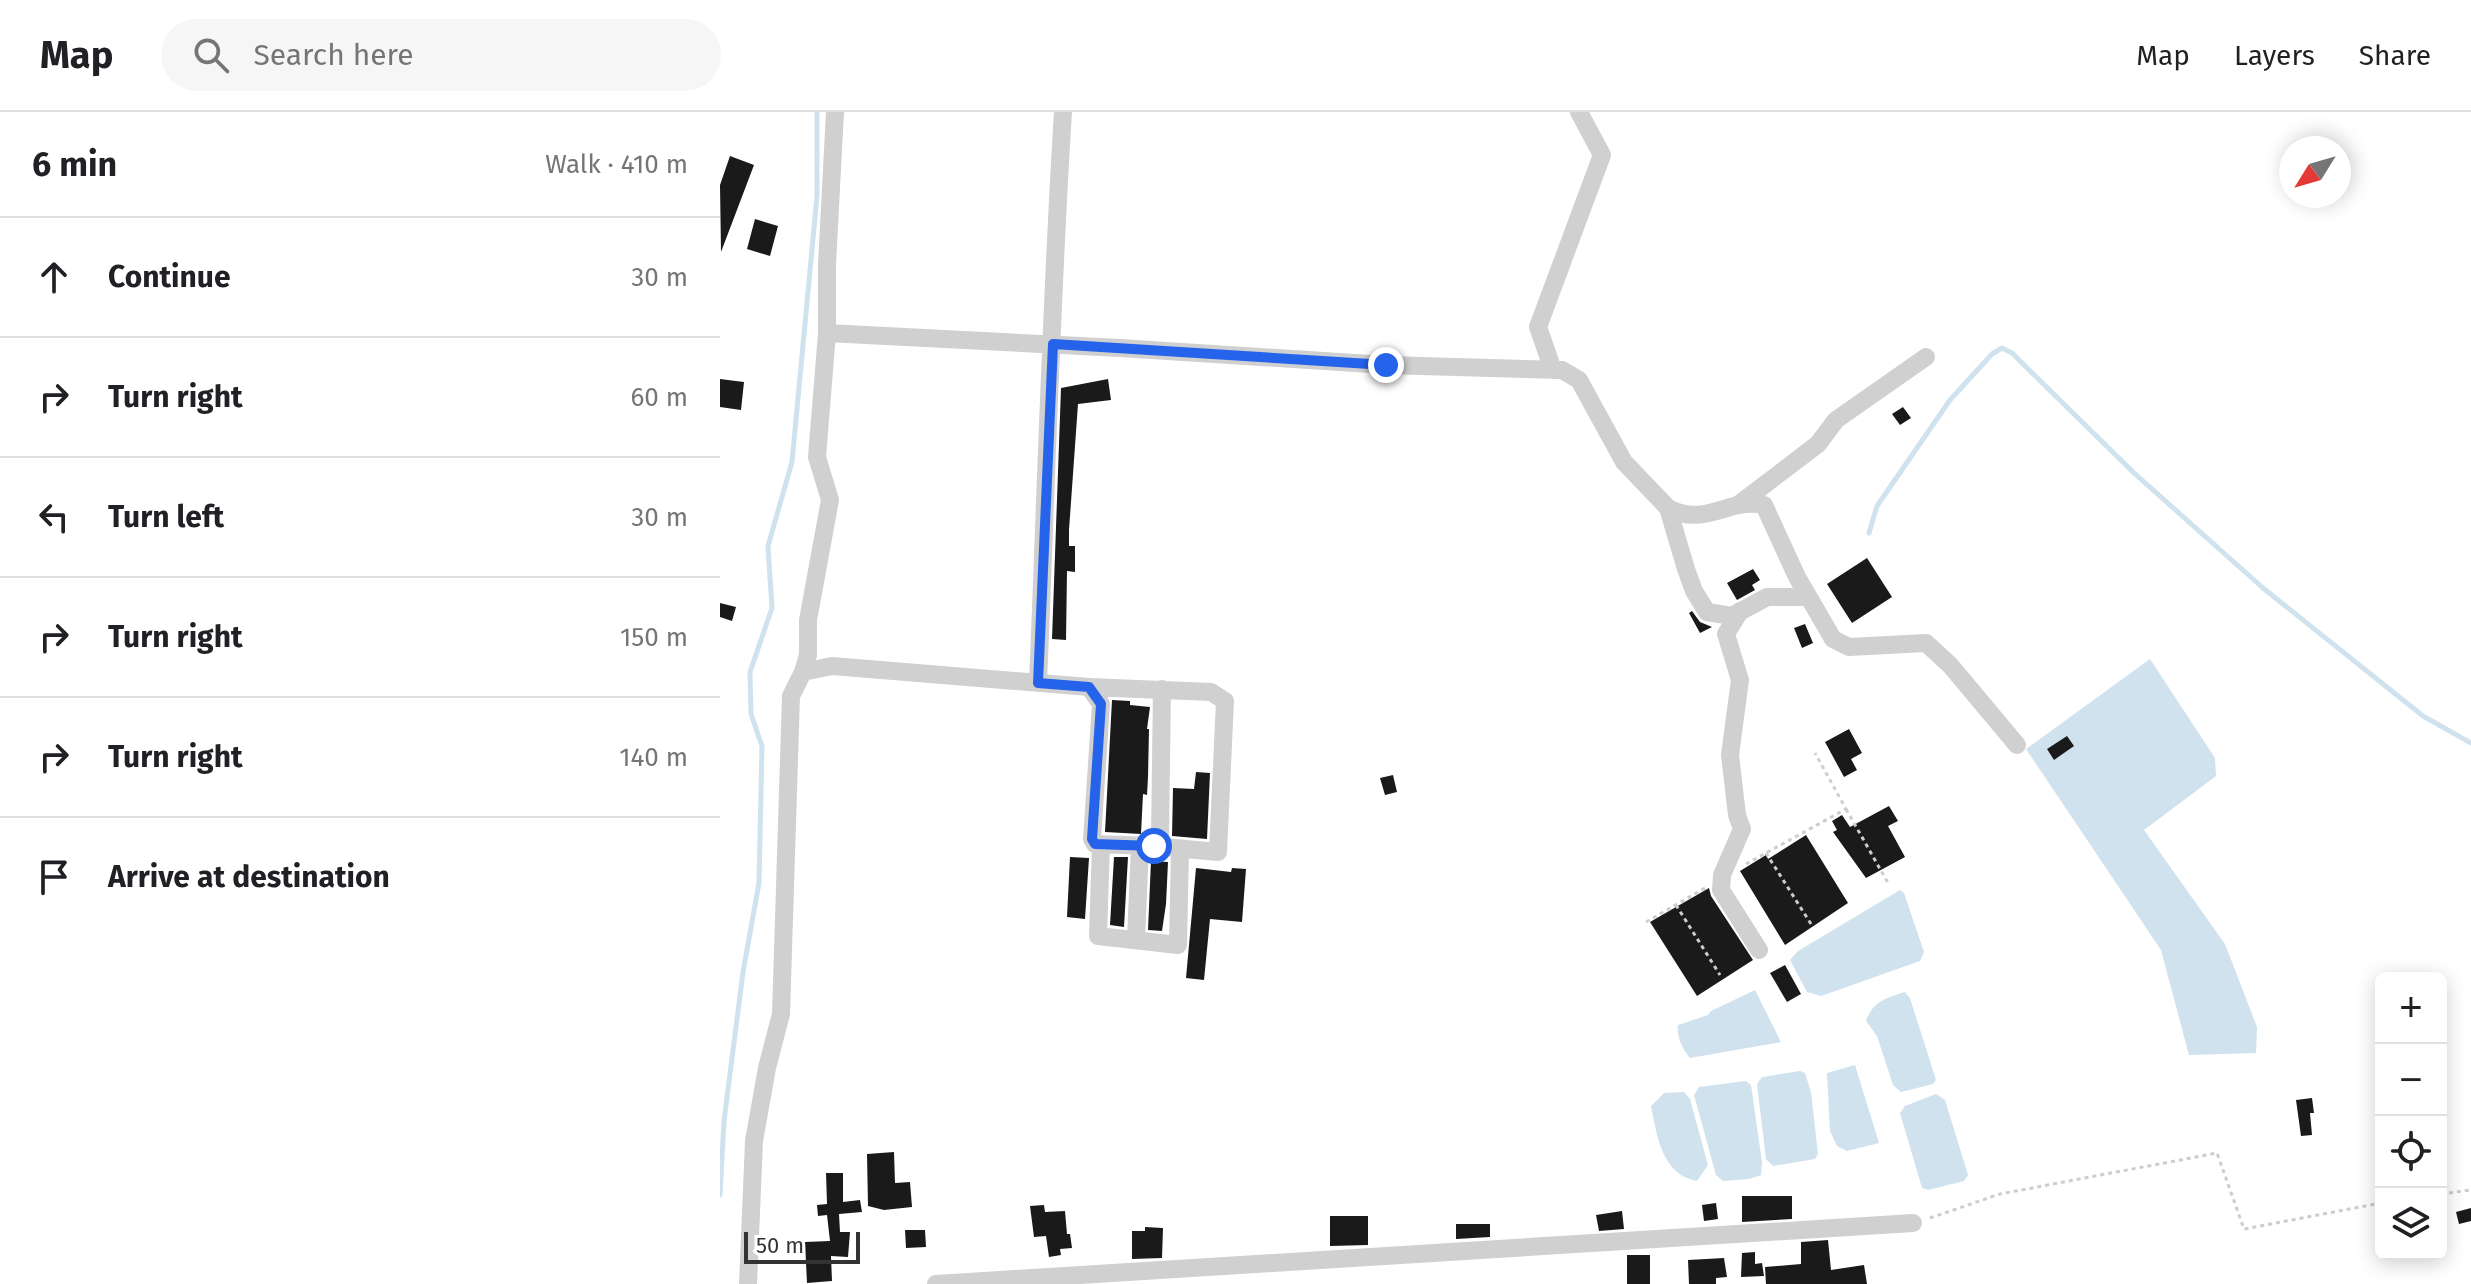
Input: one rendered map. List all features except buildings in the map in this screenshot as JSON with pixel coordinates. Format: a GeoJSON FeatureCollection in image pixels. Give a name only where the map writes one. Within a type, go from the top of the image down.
{"type":"FeatureCollection","features":[{"type":"Feature","properties":{"kind":"street"},"geometry":{"type":"LineString","coordinates":[[748,1284],[754,1141],[767,1068],[781,1014],[791,696],[808,655],[808,620],[830,500],[817,457],[827,333],[827,264],[835,112]]}},
{"type":"Feature","properties":{"kind":"street"},"geometry":{"type":"LineString","coordinates":[[1038,683],[1053,344],[1052,280],[1063,112]]}},
{"type":"Feature","properties":{"kind":"street"},"geometry":{"type":"LineString","coordinates":[[1553,370],[1538,327],[1602,155],[1579,112]]}},
{"type":"Feature","properties":{"kind":"street"},"geometry":{"type":"LineString","coordinates":[[827,333],[1386,365],[1568,372],[1579,380],[1624,462],[1668,508],[1694,517],[1751,502],[1764,505],[1808,597],[1833,639],[1849,647],[1926,643],[1950,665],[2017,745]]}},
{"type":"Feature","properties":{"kind":"street"},"geometry":{"type":"LineString","coordinates":[[1736,507],[1818,444],[1836,420],[1926,357]]}},
{"type":"Feature","properties":{"kind":"street"},"geometry":{"type":"LineString","coordinates":[[1668,508],[1690,580],[1707,612],[1732,616],[1767,597],[1808,597]]}},
{"type":"Feature","properties":{"kind":"street"},"geometry":{"type":"LineString","coordinates":[[1740,611],[1726,634],[1740,680],[1730,755],[1737,815],[1742,829],[1721,878],[1721,890],[1759,950]]}},
{"type":"Feature","properties":{"kind":"street"},"geometry":{"type":"LineString","coordinates":[[803,672],[832,666],[1089,687],[1211,692],[1225,701],[1227,709],[1218,852],[1095,844],[1092,839],[1101,704],[1089,687]]}},
{"type":"Feature","properties":{"kind":"street"},"geometry":{"type":"LineString","coordinates":[[1136,939],[1147,846],[1160,837],[1162,689]]}},
{"type":"Feature","properties":{"kind":"street"},"geometry":{"type":"LineString","coordinates":[[1101,844],[1098,936],[1178,945],[1180,849]]}},
{"type":"Feature","properties":{"kind":"street"},"geometry":{"type":"LineString","coordinates":[[936,1284],[1913,1223]]}},
{"type":"Feature","properties":{"kind":"path"},"geometry":{"type":"LineString","coordinates":[[1815,753],[1888,883]]}},
{"type":"Feature","properties":{"kind":"path"},"geometry":{"type":"LineString","coordinates":[[1646,922],[1846,809]]}},
{"type":"Feature","properties":{"kind":"path"},"geometry":{"type":"LineString","coordinates":[[1766,853],[1811,924]]}},
{"type":"Feature","properties":{"kind":"path"},"geometry":{"type":"LineString","coordinates":[[1676,905],[1720,975]]}},
{"type":"Feature","properties":{"kind":"path"},"geometry":{"type":"LineString","coordinates":[[1913,1223],[2000,1194],[2217,1153],[2244,1229],[2375,1204]]}},
{"type":"Feature","properties":{"kind":"path"},"geometry":{"type":"LineString","coordinates":[[2447,1193],[2471,1190]]}},
{"type":"Feature","properties":{"kind":"water"},"geometry":{"type":"Polygon","coordinates":[[[2150,659],[2215,758],[2216,776],[2144,830],[2225,944],[2257,1027],[2256,1053],[2189,1055],[2161,950],[2026,749],[2150,659]]]}},
{"type":"Feature","properties":{"kind":"water"},"geometry":{"type":"Polygon","coordinates":[[[1900,890],[1904,893],[1924,952],[1920,961],[1821,996],[1807,992],[1790,960],[1798,951],[1900,890]]]}},
{"type":"Feature","properties":{"kind":"water"},"geometry":{"type":"Polygon","coordinates":[[[1755,990],[1781,1042],[1690,1058],[1681,1043],[1678,1025],[1708,1015],[1755,990]]]}},
{"type":"Feature","properties":{"kind":"water"},"geometry":{"type":"Polygon","coordinates":[[[1905,992],[1910,998],[1936,1080],[1933,1084],[1901,1092],[1893,1085],[1877,1036],[1866,1021],[1876,1005],[1905,992]]]}},
{"type":"Feature","properties":{"kind":"water"},"geometry":{"type":"Polygon","coordinates":[[[1855,1065],[1879,1143],[1847,1151],[1837,1146],[1830,1131],[1827,1073],[1855,1065]]]}},
{"type":"Feature","properties":{"kind":"water"},"geometry":{"type":"Polygon","coordinates":[[[1800,1071],[1805,1073],[1811,1092],[1818,1154],[1815,1159],[1773,1166],[1766,1159],[1757,1084],[1762,1077],[1800,1071]]]}},
{"type":"Feature","properties":{"kind":"water"},"geometry":{"type":"Polygon","coordinates":[[[1746,1081],[1751,1085],[1762,1162],[1761,1175],[1723,1181],[1716,1175],[1694,1095],[1699,1087],[1746,1081]]]}},
{"type":"Feature","properties":{"kind":"water"},"geometry":{"type":"Polygon","coordinates":[[[1684,1092],[1690,1099],[1708,1165],[1697,1181],[1685,1177],[1669,1163],[1659,1141],[1651,1106],[1664,1093],[1684,1092]]]}},
{"type":"Feature","properties":{"kind":"water"},"geometry":{"type":"Polygon","coordinates":[[[1936,1094],[1945,1100],[1968,1175],[1964,1181],[1928,1190],[1922,1188],[1900,1113],[1905,1106],[1936,1094]]]}},
{"type":"Feature","properties":{"kind":"waterway"},"geometry":{"type":"LineString","coordinates":[[720,1195],[724,1121],[743,972],[759,883],[762,746],[751,714],[750,672],[772,608],[768,546],[792,462],[817,196],[817,112]]}},
{"type":"Feature","properties":{"kind":"waterway"},"geometry":{"type":"LineString","coordinates":[[1869,533],[1877,506],[1950,400],[1992,354],[2002,348],[2012,353],[2134,473],[2263,588],[2423,716],[2471,743]]}},
{"type":"Feature","properties":{"kind":"route"},"geometry":{"type":"LineString","coordinates":[[1154,846],[1095,844],[1092,839],[1101,704],[1089,687],[1038,683],[1053,344],[1386,365]]}}]}
